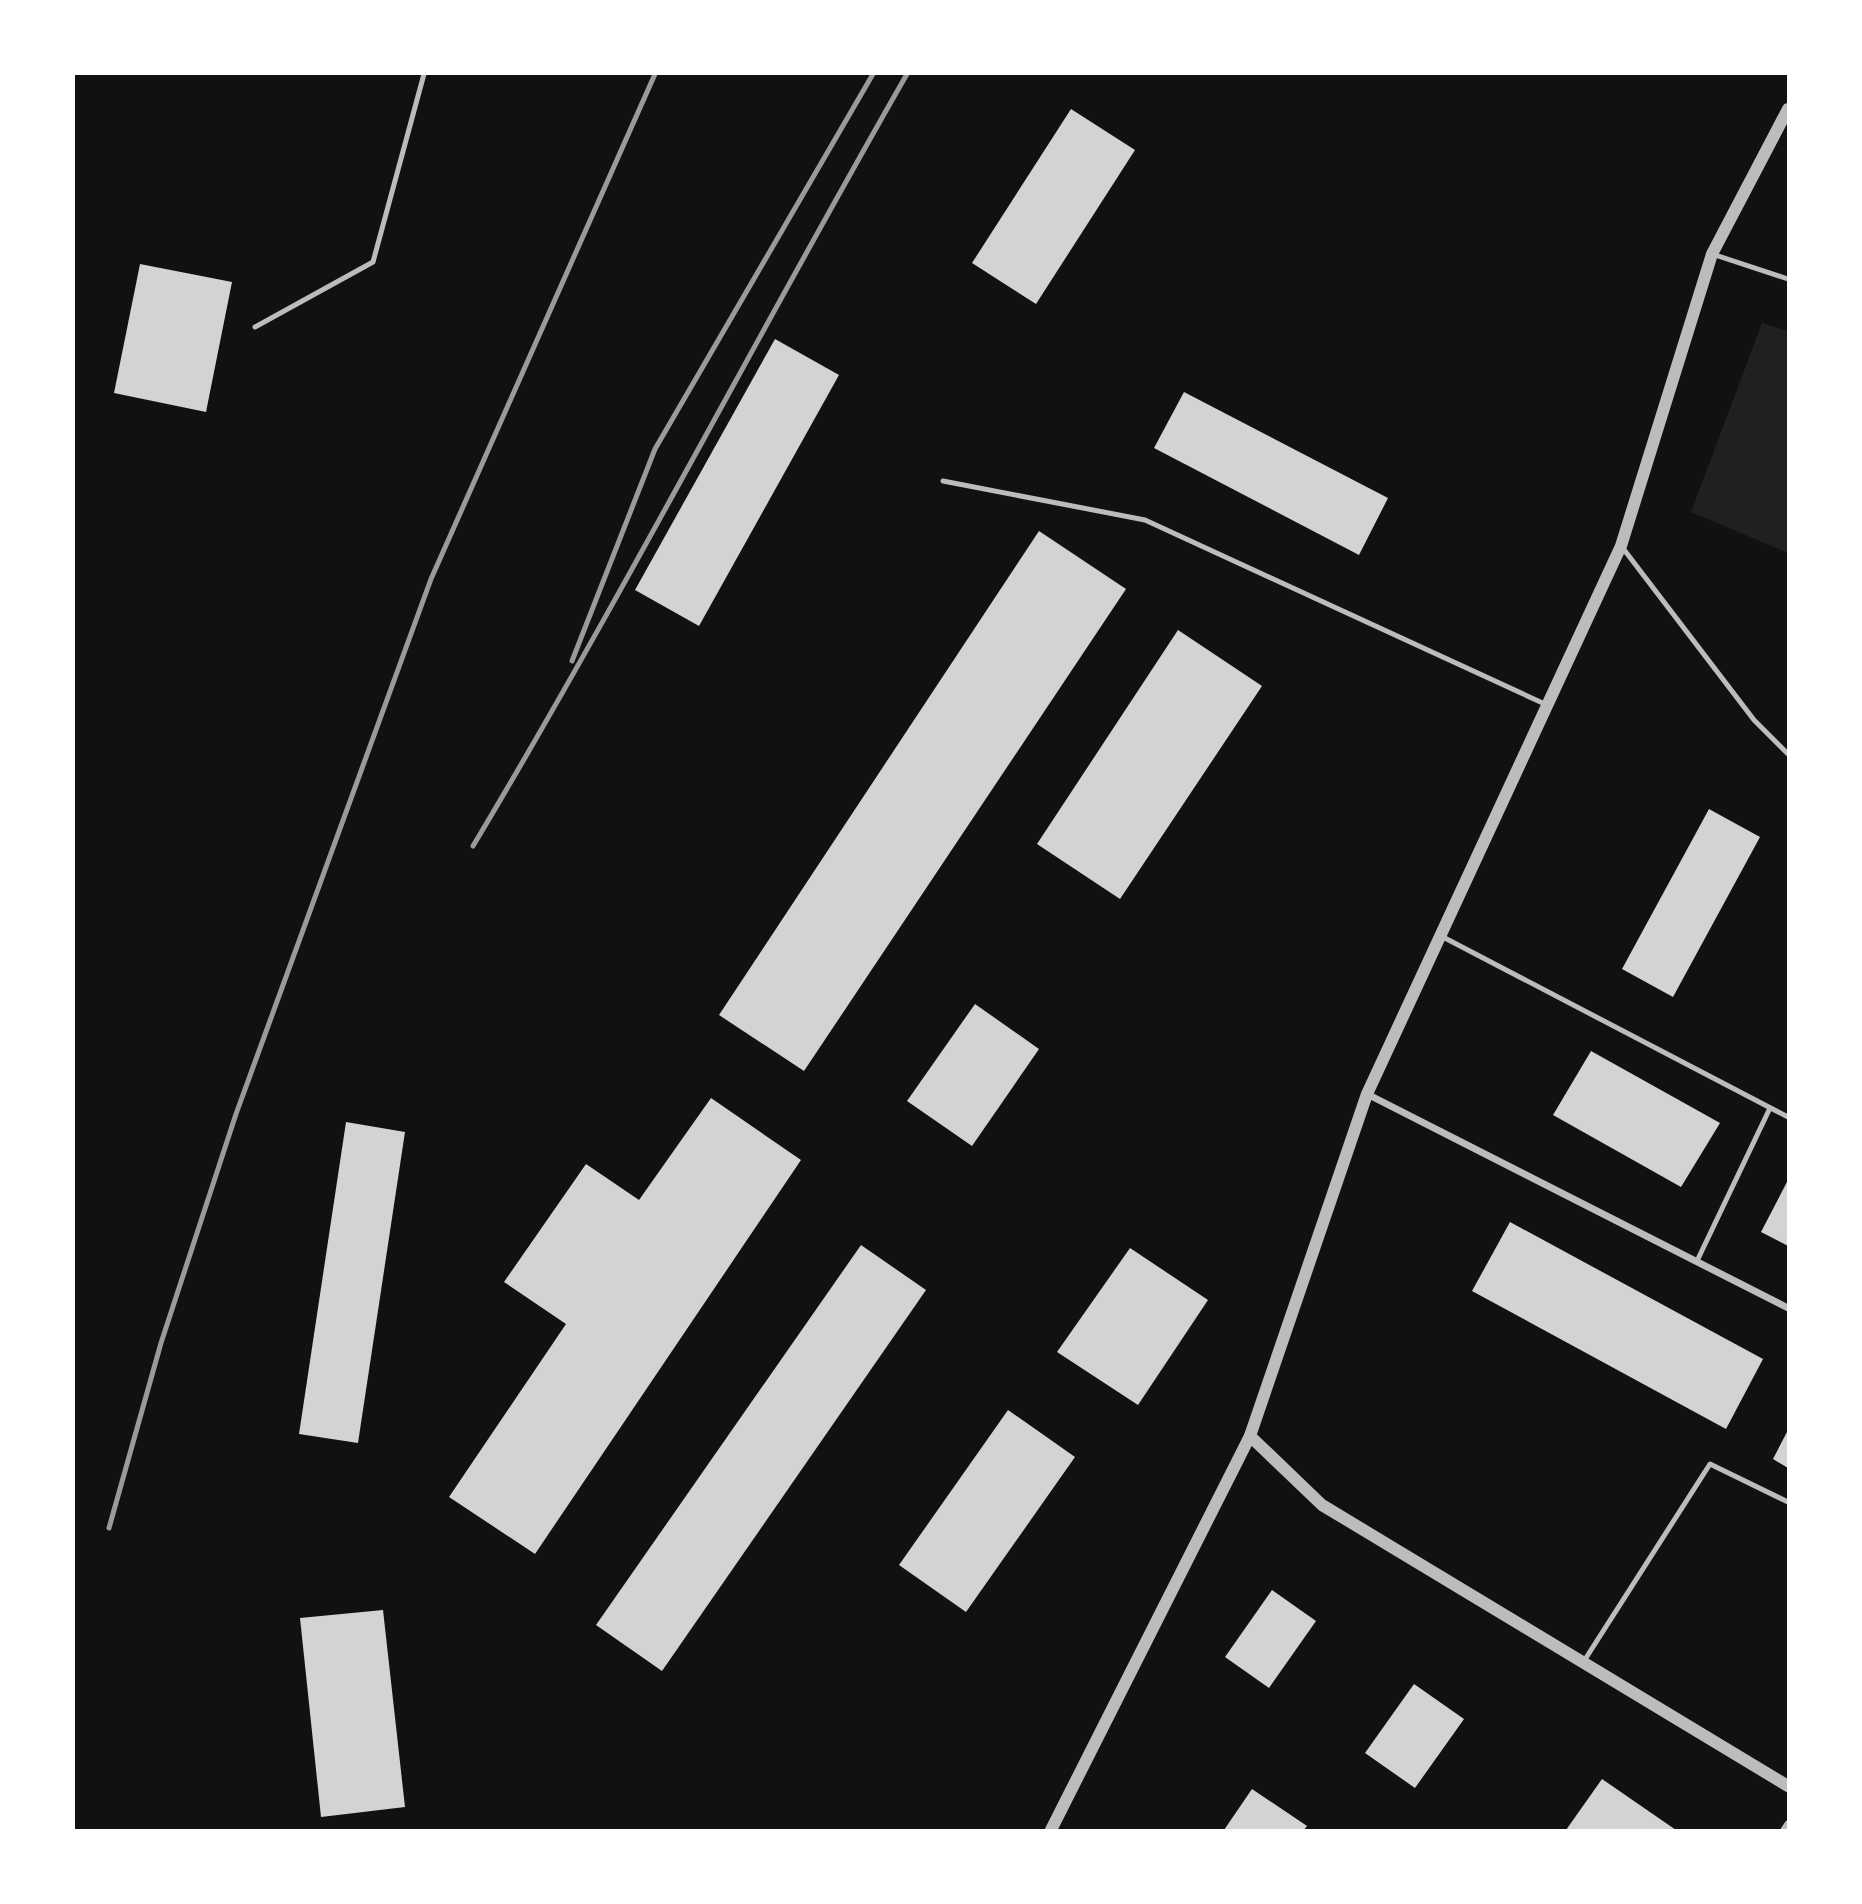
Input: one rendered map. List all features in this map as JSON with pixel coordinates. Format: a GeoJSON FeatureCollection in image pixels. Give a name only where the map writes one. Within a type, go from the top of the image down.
{"type":"FeatureCollection","features":[{"type":"Feature","properties":{"kind":"street"},"geometry":{"type":"LineString","coordinates":[[1051,1830],[1250,1436],[1367,1094],[1549,706],[1621,545],[1712,254],[1788,109]]}},
{"type":"Feature","properties":{"kind":"street"},"geometry":{"type":"LineString","coordinates":[[1367,1094],[1788,1308]]}},
{"type":"Feature","properties":{"kind":"street"},"geometry":{"type":"LineString","coordinates":[[1250,1436],[1322,1505],[1788,1786]]}},
{"type":"Feature","properties":{"kind":"street"},"geometry":{"type":"LineString","coordinates":[[1784,1830],[1788,1824]]}},
{"type":"Feature","properties":{"kind":"lane"},"geometry":{"type":"LineString","coordinates":[[255,327],[373,262],[424,74]]}},
{"type":"Feature","properties":{"kind":"lane"},"geometry":{"type":"LineString","coordinates":[[1712,254],[1788,279]]}},
{"type":"Feature","properties":{"kind":"lane"},"geometry":{"type":"LineString","coordinates":[[943,481],[1145,520],[1549,706]]}},
{"type":"Feature","properties":{"kind":"lane"},"geometry":{"type":"LineString","coordinates":[[1621,545],[1754,720],[1788,754]]}},
{"type":"Feature","properties":{"kind":"lane"},"geometry":{"type":"LineString","coordinates":[[1441,936],[1788,1117]]}},
{"type":"Feature","properties":{"kind":"lane"},"geometry":{"type":"LineString","coordinates":[[1697,1261],[1770,1108]]}},
{"type":"Feature","properties":{"kind":"lane"},"geometry":{"type":"LineString","coordinates":[[1584,1661],[1710,1464],[1788,1502]]}},
{"type":"Feature","properties":{"kind":"shaded area"},"geometry":{"type":"Polygon","coordinates":[[[1762,323],[1788,331],[1788,553],[1691,512],[1762,323]]]}},
{"type":"Feature","properties":{"kind":"building"},"geometry":{"type":"Polygon","coordinates":[[[1071,109],[1135,150],[1036,304],[972,263],[1071,109]]]}},
{"type":"Feature","properties":{"kind":"building"},"geometry":{"type":"Polygon","coordinates":[[[140,264],[232,282],[206,412],[114,393],[140,264]]]}},
{"type":"Feature","properties":{"kind":"building"},"geometry":{"type":"Polygon","coordinates":[[[775,339],[839,375],[699,626],[635,590],[775,339]]]}},
{"type":"Feature","properties":{"kind":"building"},"geometry":{"type":"Polygon","coordinates":[[[1184,392],[1388,498],[1359,555],[1154,448],[1184,392]]]}},
{"type":"Feature","properties":{"kind":"building"},"geometry":{"type":"Polygon","coordinates":[[[1039,531],[1126,589],[804,1071],[719,1015],[1039,531]]]}},
{"type":"Feature","properties":{"kind":"building"},"geometry":{"type":"Polygon","coordinates":[[[1178,630],[1262,686],[1120,899],[1037,844],[1178,630]]]}},
{"type":"Feature","properties":{"kind":"building"},"geometry":{"type":"Polygon","coordinates":[[[1709,809],[1760,837],[1673,997],[1622,969],[1709,809]]]}},
{"type":"Feature","properties":{"kind":"building"},"geometry":{"type":"Polygon","coordinates":[[[975,1004],[1039,1049],[972,1146],[907,1101],[975,1004]]]}},
{"type":"Feature","properties":{"kind":"building"},"geometry":{"type":"Polygon","coordinates":[[[1591,1051],[1720,1123],[1681,1187],[1553,1115],[1591,1051]]]}},
{"type":"Feature","properties":{"kind":"building"},"geometry":{"type":"Polygon","coordinates":[[[711,1098],[801,1160],[535,1554],[449,1497],[566,1324],[504,1282],[586,1164],[639,1200],[711,1098]]]}},
{"type":"Feature","properties":{"kind":"building"},"geometry":{"type":"Polygon","coordinates":[[[346,1122],[405,1132],[358,1443],[299,1434],[346,1122]]]}},
{"type":"Feature","properties":{"kind":"building"},"geometry":{"type":"Polygon","coordinates":[[[1788,1180],[1788,1246],[1761,1232],[1788,1180]]]}},
{"type":"Feature","properties":{"kind":"building"},"geometry":{"type":"Polygon","coordinates":[[[1510,1222],[1763,1359],[1726,1429],[1472,1291],[1510,1222]]]}},
{"type":"Feature","properties":{"kind":"building"},"geometry":{"type":"Polygon","coordinates":[[[861,1245],[926,1290],[662,1671],[596,1625],[861,1245]]]}},
{"type":"Feature","properties":{"kind":"building"},"geometry":{"type":"Polygon","coordinates":[[[1130,1248],[1208,1300],[1138,1405],[1057,1352],[1130,1248]]]}},
{"type":"Feature","properties":{"kind":"building"},"geometry":{"type":"Polygon","coordinates":[[[1008,1410],[1075,1457],[966,1612],[899,1565],[1008,1410]]]}},
{"type":"Feature","properties":{"kind":"building"},"geometry":{"type":"Polygon","coordinates":[[[1788,1430],[1788,1468],[1773,1459],[1788,1430]]]}},
{"type":"Feature","properties":{"kind":"building"},"geometry":{"type":"Polygon","coordinates":[[[1272,1590],[1316,1621],[1269,1688],[1225,1657],[1272,1590]]]}},
{"type":"Feature","properties":{"kind":"building"},"geometry":{"type":"Polygon","coordinates":[[[383,1610],[405,1807],[321,1817],[300,1618],[383,1610]]]}},
{"type":"Feature","properties":{"kind":"building"},"geometry":{"type":"Polygon","coordinates":[[[1414,1684],[1464,1719],[1415,1788],[1365,1753],[1414,1684]]]}},
{"type":"Feature","properties":{"kind":"building"},"geometry":{"type":"Polygon","coordinates":[[[1602,1779],[1676,1830],[1566,1830],[1602,1779]]]}},
{"type":"Feature","properties":{"kind":"building"},"geometry":{"type":"Polygon","coordinates":[[[1252,1789],[1307,1826],[1304,1830],[1224,1830],[1252,1789]]]}},
{"type":"Feature","properties":{"kind":"railway"},"geometry":{"type":"LineString","coordinates":[[109,1528],[161,1343],[236,1114],[431,579],[655,74]]}},
{"type":"Feature","properties":{"kind":"railway"},"geometry":{"type":"LineString","coordinates":[[572,661],[655,449],[873,74]]}},
{"type":"Feature","properties":{"kind":"railway"},"geometry":{"type":"LineString","coordinates":[[473,846],[638,558],[907,74]]}}]}
